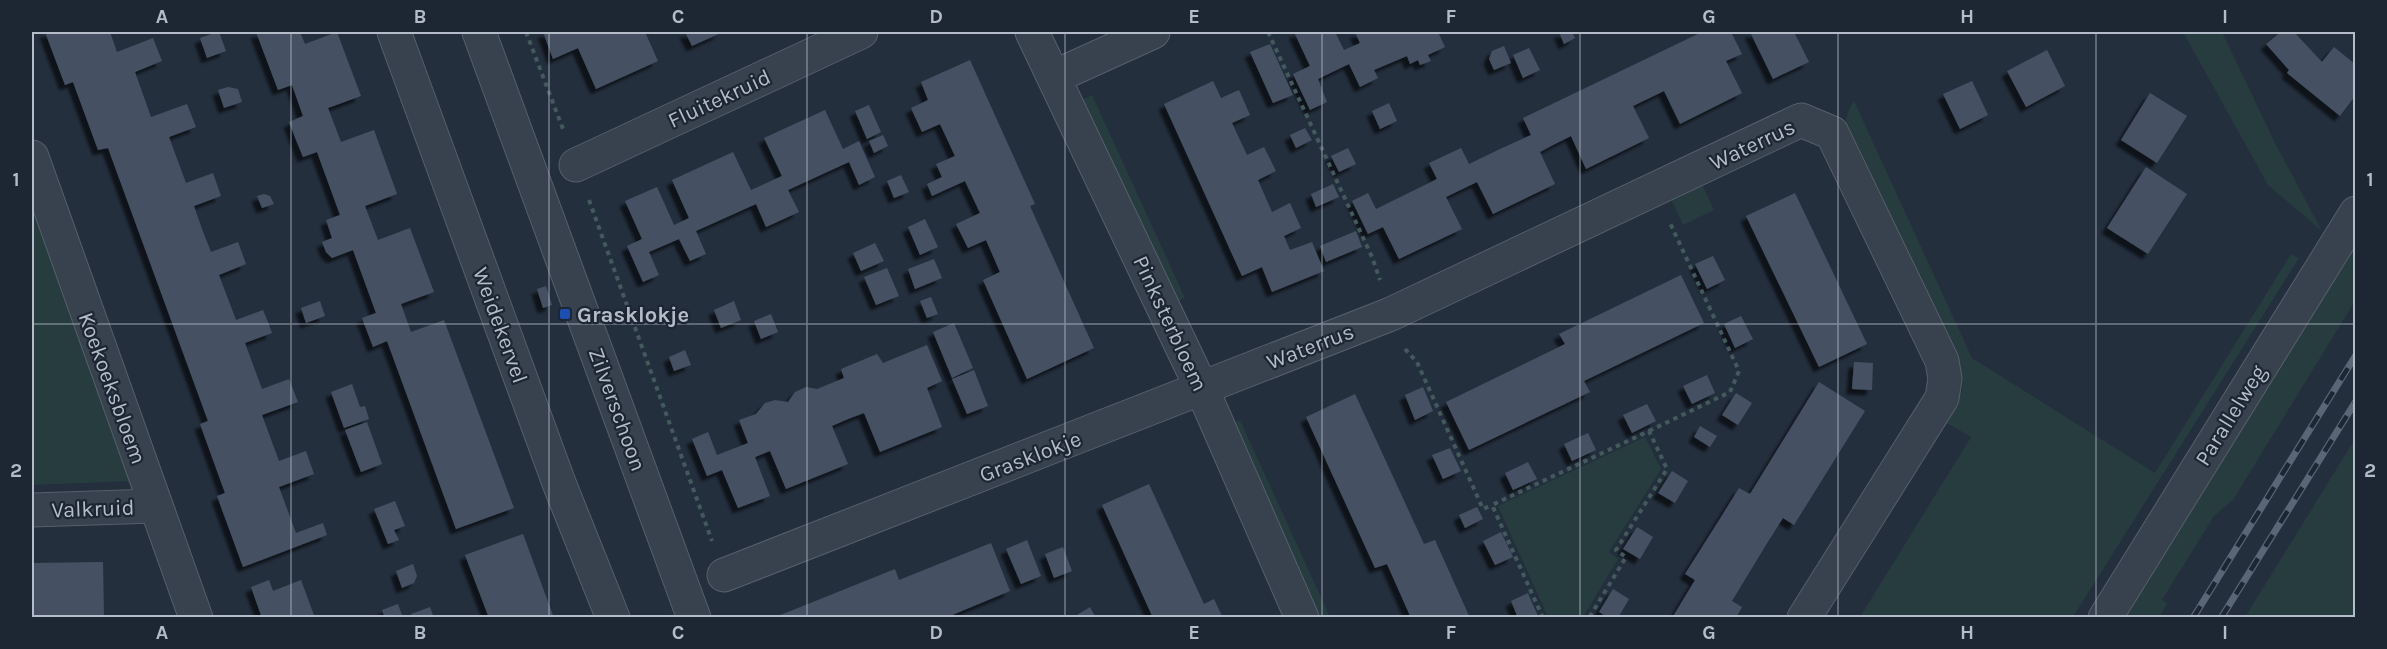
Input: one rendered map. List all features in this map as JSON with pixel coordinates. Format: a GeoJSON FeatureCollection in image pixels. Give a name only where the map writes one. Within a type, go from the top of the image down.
{"type":"FeatureCollection","features":[{"type":"Feature","properties":{"kind":"street","name":"Weidekervel"},"geometry":{"type":"LineString","coordinates":[[394,32],[555,472],[613,618]]}},
{"type":"Feature","properties":{"kind":"street","name":"Zilverschoon"},"geometry":{"type":"LineString","coordinates":[[479,32],[694,618]]}},
{"type":"Feature","properties":{"kind":"street","name":"Fluitekruid"},"geometry":{"type":"LineString","coordinates":[[576,165],[861,32]]}},
{"type":"Feature","properties":{"kind":"street","name":"Pinksterbloem"},"geometry":{"type":"LineString","coordinates":[[1032,32],[1202,389],[1302,618]]}},
{"type":"Feature","properties":{"kind":"street"},"geometry":{"type":"LineString","coordinates":[[1054,77],[1153,32]]}},
{"type":"Feature","properties":{"kind":"street","name":"Waterrus"},"geometry":{"type":"LineString","coordinates":[[1202,389],[1391,314],[1801,120],[1832,133],[1942,361],[1945,379],[1942,398],[1804,618]]}},
{"type":"Feature","properties":{"kind":"street","name":"Koekoeksbloem"},"geometry":{"type":"LineString","coordinates":[[32,158],[196,618]]}},
{"type":"Feature","properties":{"kind":"street","name":"Parallelweg"},"geometry":{"type":"LineString","coordinates":[[2105,618],[2355,213]]}},
{"type":"Feature","properties":{"kind":"street","name":"Grasklokje"},"geometry":{"type":"LineString","coordinates":[[724,575],[1202,389]]}},
{"type":"Feature","properties":{"kind":"street","name":"Valkruid"},"geometry":{"type":"LineString","coordinates":[[32,510],[155,506]]}},
{"type":"Feature","properties":{"kind":"path"},"geometry":{"type":"LineString","coordinates":[[526,32],[724,575]]}},
{"type":"Feature","properties":{"kind":"path"},"geometry":{"type":"LineString","coordinates":[[1268,32],[1372,257],[1406,351],[1417,362],[1483,509],[1730,392],[1739,371],[1655,189]]}},
{"type":"Feature","properties":{"kind":"path"},"geometry":{"type":"LineString","coordinates":[[1589,618],[1626,557],[1616,550],[1667,469],[1649,431]]}},
{"type":"Feature","properties":{"kind":"path"},"geometry":{"type":"LineString","coordinates":[[1492,505],[1543,618]]}},
{"type":"Feature","properties":{"kind":"green space"},"geometry":{"type":"Polygon","coordinates":[[[2183,32],[2222,32],[2275,143],[2322,231],[2268,185],[2183,32]]]}},
{"type":"Feature","properties":{"kind":"green space"},"geometry":{"type":"Polygon","coordinates":[[[1092,95],[1185,298],[1174,302],[1082,100],[1092,95]]]}},
{"type":"Feature","properties":{"kind":"green space"},"geometry":{"type":"Polygon","coordinates":[[[1854,101],[1972,358],[2155,473],[2291,254],[2299,258],[2073,617],[1860,617],[1971,437],[1943,421],[1962,391],[1963,380],[1847,134],[1847,117],[1854,101]]]}},
{"type":"Feature","properties":{"kind":"green space"},"geometry":{"type":"Polygon","coordinates":[[[1701,182],[1714,210],[1683,225],[1670,196],[1701,182]]]}},
{"type":"Feature","properties":{"kind":"green space"},"geometry":{"type":"Polygon","coordinates":[[[32,209],[131,481],[32,485],[32,209]]]}},
{"type":"Feature","properties":{"kind":"green space"},"geometry":{"type":"Polygon","coordinates":[[[2355,239],[2355,301],[2233,500],[2214,516],[2162,600],[2167,604],[2159,617],[2121,618],[2355,239]]]}},
{"type":"Feature","properties":{"kind":"green space"},"geometry":{"type":"Polygon","coordinates":[[[1240,420],[1330,617],[1315,617],[1228,425],[1240,420]]]}},
{"type":"Feature","properties":{"kind":"green space"},"geometry":{"type":"Polygon","coordinates":[[[1645,437],[1661,469],[1609,552],[1618,559],[1583,617],[1548,617],[1498,506],[1645,437]]]}},
{"type":"Feature","properties":{"kind":"green space"},"geometry":{"type":"Polygon","coordinates":[[[2355,439],[2355,617],[2245,617],[2355,439]]]}},
{"type":"Feature","properties":{"kind":"building"},"geometry":{"type":"Polygon","coordinates":[[[45,32],[110,32],[117,52],[153,38],[162,61],[135,72],[151,117],[187,104],[196,127],[169,137],[186,183],[213,173],[221,196],[194,206],[202,229],[211,252],[238,242],[246,264],[219,275],[236,320],[263,310],[268,322],[272,333],[245,343],[262,389],[289,379],[298,402],[262,415],[279,461],[306,451],[314,474],[279,487],[296,533],[323,523],[327,535],[243,567],[217,496],[225,493],[200,424],[208,421],[108,148],[98,150],[73,82],[65,85],[45,32]]]}},
{"type":"Feature","properties":{"kind":"building"},"geometry":{"type":"Polygon","coordinates":[[[219,32],[226,51],[207,58],[200,38],[219,32]]]}},
{"type":"Feature","properties":{"kind":"building"},"geometry":{"type":"Polygon","coordinates":[[[256,32],[300,32],[305,44],[337,32],[361,96],[328,108],[341,142],[374,130],[397,194],[365,206],[378,240],[410,228],[434,292],[401,304],[411,332],[444,320],[514,508],[456,529],[387,341],[373,347],[362,318],[376,313],[353,250],[332,258],[326,252],[322,242],[332,238],[326,220],[340,215],[317,152],[303,157],[289,122],[303,116],[292,85],[278,90],[256,32]]]}},
{"type":"Feature","properties":{"kind":"building"},"geometry":{"type":"Polygon","coordinates":[[[543,32],[645,32],[658,61],[596,89],[578,48],[553,59],[543,32]]]}},
{"type":"Feature","properties":{"kind":"building"},"geometry":{"type":"Polygon","coordinates":[[[685,32],[723,32],[692,46],[685,32]]]}},
{"type":"Feature","properties":{"kind":"building"},"geometry":{"type":"Polygon","coordinates":[[[1294,32],[1335,32],[1344,50],[1360,43],[1355,32],[1438,32],[1445,47],[1428,55],[1431,61],[1420,65],[1418,60],[1410,64],[1407,56],[1374,70],[1378,78],[1360,87],[1349,64],[1318,79],[1327,102],[1310,110],[1293,74],[1310,66],[1294,32]]]}},
{"type":"Feature","properties":{"kind":"building"},"geometry":{"type":"Polygon","coordinates":[[[1559,32],[1572,32],[1575,38],[1564,44],[1559,32]]]}},
{"type":"Feature","properties":{"kind":"building"},"geometry":{"type":"Polygon","coordinates":[[[1702,32],[1731,32],[1742,54],[1726,61],[1742,93],[1680,124],[1664,91],[1633,106],[1649,138],[1586,169],[1571,136],[1540,152],[1555,184],[1493,214],[1477,182],[1446,197],[1462,229],[1399,259],[1383,227],[1368,234],[1352,201],[1368,193],[1376,209],[1437,179],[1429,163],[1461,148],[1469,164],[1531,135],[1523,118],[1702,32]]]}},
{"type":"Feature","properties":{"kind":"building"},"geometry":{"type":"Polygon","coordinates":[[[1750,32],[1794,32],[1809,62],[1773,79],[1750,32]]]}},
{"type":"Feature","properties":{"kind":"building"},"geometry":{"type":"Polygon","coordinates":[[[2281,32],[2294,32],[2322,62],[2334,47],[2355,64],[2355,96],[2340,116],[2287,73],[2289,70],[2266,44],[2281,32]]]}},
{"type":"Feature","properties":{"kind":"building"},"geometry":{"type":"Polygon","coordinates":[[[1270,44],[1293,95],[1273,103],[1250,52],[1270,44]]]}},
{"type":"Feature","properties":{"kind":"building"},"geometry":{"type":"Polygon","coordinates":[[[1504,46],[1511,63],[1494,70],[1489,59],[1492,51],[1504,46]]]}},
{"type":"Feature","properties":{"kind":"building"},"geometry":{"type":"Polygon","coordinates":[[[1529,48],[1540,70],[1523,78],[1513,55],[1529,48]]]}},
{"type":"Feature","properties":{"kind":"building"},"geometry":{"type":"Polygon","coordinates":[[[2047,50],[2065,86],[2026,107],[2007,71],[2047,50]]]}},
{"type":"Feature","properties":{"kind":"building"},"geometry":{"type":"Polygon","coordinates":[[[970,60],[1035,204],[1030,206],[1094,348],[1027,379],[983,280],[1000,272],[986,240],[968,248],[956,224],[980,213],[965,181],[932,196],[927,184],[942,177],[936,164],[955,156],[940,124],[922,132],[911,108],[928,100],[921,82],[970,60]]]}},
{"type":"Feature","properties":{"kind":"building"},"geometry":{"type":"Polygon","coordinates":[[[1213,81],[1221,98],[1239,90],[1250,115],[1232,123],[1247,155],[1264,147],[1276,171],[1258,180],[1272,212],[1290,203],[1301,228],[1284,236],[1290,250],[1312,242],[1324,271],[1272,292],[1262,267],[1242,276],[1164,104],[1213,81]]]}},
{"type":"Feature","properties":{"kind":"building"},"geometry":{"type":"Polygon","coordinates":[[[1972,81],[1988,115],[1960,129],[1943,94],[1972,81]]]}},
{"type":"Feature","properties":{"kind":"building"},"geometry":{"type":"Polygon","coordinates":[[[228,87],[238,89],[242,102],[224,108],[218,90],[228,87]]]}},
{"type":"Feature","properties":{"kind":"building"},"geometry":{"type":"Polygon","coordinates":[[[2150,93],[2187,116],[2157,163],[2121,140],[2150,93]]]}},
{"type":"Feature","properties":{"kind":"building"},"geometry":{"type":"Polygon","coordinates":[[[1389,103],[1397,121],[1380,129],[1372,111],[1389,103]]]}},
{"type":"Feature","properties":{"kind":"building"},"geometry":{"type":"Polygon","coordinates":[[[869,105],[881,132],[867,139],[855,111],[869,105]]]}},
{"type":"Feature","properties":{"kind":"building"},"geometry":{"type":"Polygon","coordinates":[[[825,110],[843,149],[859,141],[875,177],[859,185],[849,162],[788,190],[799,212],[766,227],[756,204],[696,231],[706,254],[690,261],[679,239],[649,252],[659,275],[643,282],[627,246],[642,239],[625,201],[657,187],[674,225],[689,218],[672,180],[733,152],[751,190],[782,176],[764,138],[825,110]]]}},
{"type":"Feature","properties":{"kind":"building"},"geometry":{"type":"Polygon","coordinates":[[[1305,128],[1312,140],[1296,148],[1290,135],[1305,128]]]}},
{"type":"Feature","properties":{"kind":"building"},"geometry":{"type":"Polygon","coordinates":[[[883,135],[888,146],[874,153],[869,141],[883,135]]]}},
{"type":"Feature","properties":{"kind":"building"},"geometry":{"type":"Polygon","coordinates":[[[1348,148],[1356,164],[1339,172],[1331,156],[1348,148]]]}},
{"type":"Feature","properties":{"kind":"building"},"geometry":{"type":"Polygon","coordinates":[[[2146,167],[2187,194],[2148,254],[2107,228],[2146,167]]]}},
{"type":"Feature","properties":{"kind":"building"},"geometry":{"type":"Polygon","coordinates":[[[901,175],[909,192],[894,198],[887,181],[901,175]]]}},
{"type":"Feature","properties":{"kind":"building"},"geometry":{"type":"Polygon","coordinates":[[[1333,184],[1339,197],[1316,207],[1311,194],[1333,184]]]}},
{"type":"Feature","properties":{"kind":"building"},"geometry":{"type":"Polygon","coordinates":[[[1795,193],[1867,344],[1819,367],[1746,216],[1795,193]]]}},
{"type":"Feature","properties":{"kind":"building"},"geometry":{"type":"Polygon","coordinates":[[[264,194],[270,196],[274,204],[262,208],[257,196],[264,194]]]}},
{"type":"Feature","properties":{"kind":"building"},"geometry":{"type":"Polygon","coordinates":[[[925,219],[938,247],[920,255],[908,227],[925,219]]]}},
{"type":"Feature","properties":{"kind":"building"},"geometry":{"type":"Polygon","coordinates":[[[1356,231],[1362,247],[1326,262],[1320,246],[1356,231]]]}},
{"type":"Feature","properties":{"kind":"building"},"geometry":{"type":"Polygon","coordinates":[[[875,243],[884,261],[861,271],[853,253],[875,243]]]}},
{"type":"Feature","properties":{"kind":"building"},"geometry":{"type":"Polygon","coordinates":[[[1713,256],[1725,280],[1707,289],[1695,264],[1713,256]]]}},
{"type":"Feature","properties":{"kind":"building"},"geometry":{"type":"Polygon","coordinates":[[[934,259],[942,278],[915,289],[908,269],[934,259]]]}},
{"type":"Feature","properties":{"kind":"building"},"geometry":{"type":"Polygon","coordinates":[[[887,268],[899,296],[876,305],[864,277],[887,268]]]}},
{"type":"Feature","properties":{"kind":"building"},"geometry":{"type":"Polygon","coordinates":[[[1681,275],[1704,323],[1584,381],[1590,392],[1469,450],[1446,402],[1565,344],[1559,334],[1681,275]]]}},
{"type":"Feature","properties":{"kind":"building"},"geometry":{"type":"Polygon","coordinates":[[[546,286],[552,305],[543,308],[537,289],[546,286]]]}},
{"type":"Feature","properties":{"kind":"building"},"geometry":{"type":"Polygon","coordinates":[[[931,297],[938,314],[927,318],[920,301],[931,297]]]}},
{"type":"Feature","properties":{"kind":"building"},"geometry":{"type":"Polygon","coordinates":[[[320,301],[325,316],[306,323],[301,308],[320,301]]]}},
{"type":"Feature","properties":{"kind":"building"},"geometry":{"type":"Polygon","coordinates":[[[734,301],[741,320],[721,328],[714,310],[734,301]]]}},
{"type":"Feature","properties":{"kind":"building"},"geometry":{"type":"Polygon","coordinates":[[[771,314],[778,332],[761,339],[754,321],[771,314]]]}},
{"type":"Feature","properties":{"kind":"building"},"geometry":{"type":"Polygon","coordinates":[[[1741,316],[1753,339],[1735,348],[1724,324],[1741,316]]]}},
{"type":"Feature","properties":{"kind":"building"},"geometry":{"type":"Polygon","coordinates":[[[954,323],[973,368],[952,378],[933,332],[954,323]]]}},
{"type":"Feature","properties":{"kind":"building"},"geometry":{"type":"Polygon","coordinates":[[[927,345],[942,381],[927,388],[942,427],[880,452],[864,413],[848,419],[832,426],[848,464],[786,489],[770,451],[755,457],[770,496],[738,508],[722,470],[707,476],[692,439],[708,432],[717,455],[748,443],[739,420],[756,414],[765,403],[775,400],[788,402],[795,392],[806,387],[817,389],[844,378],[841,369],[877,354],[883,363],[927,345]]]}},
{"type":"Feature","properties":{"kind":"building"},"geometry":{"type":"Polygon","coordinates":[[[685,350],[691,365],[674,371],[669,357],[685,350]]]}},
{"type":"Feature","properties":{"kind":"building"},"geometry":{"type":"Polygon","coordinates":[[[1854,362],[1873,363],[1872,390],[1852,389],[1854,362]]]}},
{"type":"Feature","properties":{"kind":"building"},"geometry":{"type":"Polygon","coordinates":[[[974,370],[988,406],[967,414],[952,379],[974,370]]]}},
{"type":"Feature","properties":{"kind":"building"},"geometry":{"type":"Polygon","coordinates":[[[1707,375],[1715,393],[1692,404],[1683,386],[1707,375]]]}},
{"type":"Feature","properties":{"kind":"building"},"geometry":{"type":"Polygon","coordinates":[[[1819,382],[1865,411],[1794,525],[1783,518],[1766,545],[1732,601],[1742,607],[1736,618],[1672,618],[1695,580],[1685,574],[1739,488],[1750,494],[1819,382]]]}},
{"type":"Feature","properties":{"kind":"building"},"geometry":{"type":"Polygon","coordinates":[[[352,384],[360,407],[365,406],[369,419],[344,428],[331,392],[352,384]]]}},
{"type":"Feature","properties":{"kind":"building"},"geometry":{"type":"Polygon","coordinates":[[[1423,387],[1433,411],[1415,420],[1405,395],[1423,387]]]}},
{"type":"Feature","properties":{"kind":"building"},"geometry":{"type":"Polygon","coordinates":[[[1736,393],[1752,403],[1738,425],[1722,415],[1736,393]]]}},
{"type":"Feature","properties":{"kind":"building"},"geometry":{"type":"Polygon","coordinates":[[[1355,394],[1424,544],[1435,540],[1470,618],[1411,618],[1387,564],[1375,568],[1306,417],[1355,394]]]}},
{"type":"Feature","properties":{"kind":"building"},"geometry":{"type":"Polygon","coordinates":[[[1647,404],[1656,421],[1632,433],[1623,415],[1647,404]]]}},
{"type":"Feature","properties":{"kind":"building"},"geometry":{"type":"Polygon","coordinates":[[[367,422],[382,464],[361,472],[345,430],[367,422]]]}},
{"type":"Feature","properties":{"kind":"building"},"geometry":{"type":"Polygon","coordinates":[[[1700,426],[1717,436],[1710,447],[1694,437],[1700,426]]]}},
{"type":"Feature","properties":{"kind":"building"},"geometry":{"type":"Polygon","coordinates":[[[1588,433],[1596,450],[1572,461],[1564,444],[1588,433]]]}},
{"type":"Feature","properties":{"kind":"building"},"geometry":{"type":"Polygon","coordinates":[[[1450,448],[1461,471],[1443,479],[1432,455],[1450,448]]]}},
{"type":"Feature","properties":{"kind":"building"},"geometry":{"type":"Polygon","coordinates":[[[1528,462],[1537,479],[1513,490],[1505,473],[1528,462]]]}},
{"type":"Feature","properties":{"kind":"building"},"geometry":{"type":"Polygon","coordinates":[[[1672,471],[1688,481],[1675,503],[1658,493],[1672,471]]]}},
{"type":"Feature","properties":{"kind":"building"},"geometry":{"type":"Polygon","coordinates":[[[1149,484],[1204,604],[1214,599],[1223,618],[1153,618],[1102,505],[1149,484]]]}},
{"type":"Feature","properties":{"kind":"building"},"geometry":{"type":"Polygon","coordinates":[[[395,501],[405,526],[394,530],[399,540],[388,544],[374,509],[395,501]]]}},
{"type":"Feature","properties":{"kind":"building"},"geometry":{"type":"Polygon","coordinates":[[[1477,507],[1483,519],[1465,528],[1459,515],[1477,507]]]}},
{"type":"Feature","properties":{"kind":"building"},"geometry":{"type":"Polygon","coordinates":[[[1637,527],[1653,537],[1640,559],[1623,549],[1637,527]]]}},
{"type":"Feature","properties":{"kind":"building"},"geometry":{"type":"Polygon","coordinates":[[[1501,532],[1513,557],[1495,565],[1483,541],[1501,532]]]}},
{"type":"Feature","properties":{"kind":"building"},"geometry":{"type":"Polygon","coordinates":[[[523,534],[554,618],[489,618],[465,555],[523,534]]]}},
{"type":"Feature","properties":{"kind":"building"},"geometry":{"type":"Polygon","coordinates":[[[1027,540],[1041,576],[1021,584],[1006,549],[1027,540]]]}},
{"type":"Feature","properties":{"kind":"building"},"geometry":{"type":"Polygon","coordinates":[[[991,543],[1010,591],[945,618],[773,618],[895,569],[899,580],[991,543]]]}},
{"type":"Feature","properties":{"kind":"building"},"geometry":{"type":"Polygon","coordinates":[[[1063,547],[1072,571],[1054,578],[1045,554],[1063,547]]]}},
{"type":"Feature","properties":{"kind":"building"},"geometry":{"type":"Polygon","coordinates":[[[103,562],[104,618],[32,618],[32,563],[103,562]]]}},
{"type":"Feature","properties":{"kind":"building"},"geometry":{"type":"Polygon","coordinates":[[[413,564],[417,576],[414,583],[402,588],[396,571],[413,564]]]}},
{"type":"Feature","properties":{"kind":"building"},"geometry":{"type":"Polygon","coordinates":[[[269,580],[273,591],[301,580],[315,618],[262,618],[251,587],[269,580]]]}},
{"type":"Feature","properties":{"kind":"building"},"geometry":{"type":"Polygon","coordinates":[[[1613,589],[1629,599],[1618,618],[1609,618],[1599,612],[1613,589]]]}},
{"type":"Feature","properties":{"kind":"building"},"geometry":{"type":"Polygon","coordinates":[[[1528,593],[1539,618],[1518,618],[1511,601],[1528,593]]]}},
{"type":"Feature","properties":{"kind":"building"},"geometry":{"type":"Polygon","coordinates":[[[398,604],[403,618],[385,618],[382,610],[398,604]]]}},
{"type":"Feature","properties":{"kind":"building"},"geometry":{"type":"Polygon","coordinates":[[[430,607],[434,618],[413,618],[411,614],[430,607]]]}},
{"type":"Feature","properties":{"kind":"building"},"geometry":{"type":"Polygon","coordinates":[[[1090,607],[1096,618],[1072,618],[1090,607]]]}},
{"type":"Feature","properties":{"kind":"railway"},"geometry":{"type":"LineString","coordinates":[[2193,618],[2356,355]]}},
{"type":"Feature","properties":{"kind":"railway"},"geometry":{"type":"LineString","coordinates":[[2221,618],[2356,401]]}},
{"type":"Feature","properties":{"kind":"place","name":"Grasklokje"},"geometry":{"type":"Point","coordinates":[565,314]}}]}
